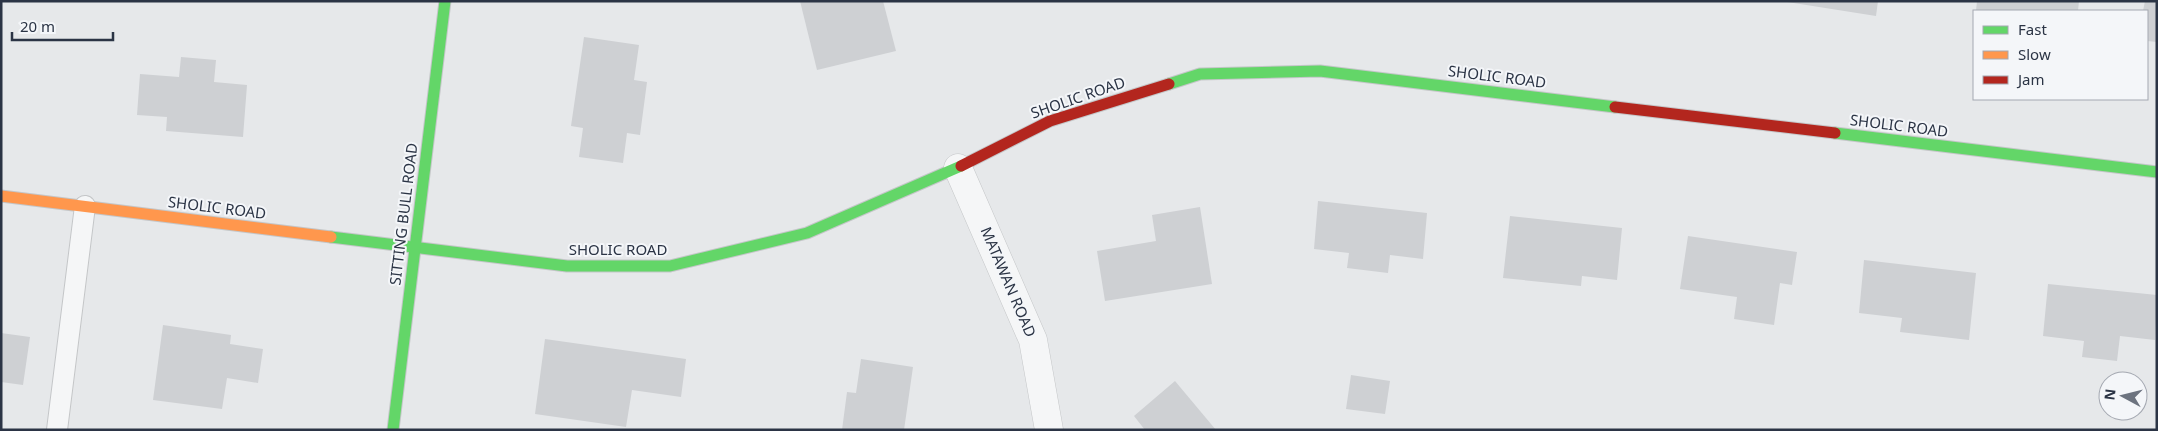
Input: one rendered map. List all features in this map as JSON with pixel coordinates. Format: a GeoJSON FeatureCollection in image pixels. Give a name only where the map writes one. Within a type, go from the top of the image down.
{"type":"FeatureCollection","features":[{"type":"Feature","properties":{"kind":"street","name":"SITTING BULL ROAD"},"geometry":{"type":"LineString","coordinates":[[393,430],[445,1]]}},
{"type":"Feature","properties":{"kind":"street","name":"SHOLIC ROAD"},"geometry":{"type":"LineString","coordinates":[[1,196],[567,266],[670,266],[807,233],[958,168],[1050,121],[1200,74],[1320,71],[2157,172]]}},
{"type":"Feature","properties":{"kind":"street","name":"MATAWAN ROAD"},"geometry":{"type":"LineString","coordinates":[[958,168],[1033,340],[1049,430]]}},
{"type":"Feature","properties":{"kind":"lane"},"geometry":{"type":"LineString","coordinates":[[57,430],[85,206]]}},
{"type":"Feature","properties":{"kind":"building"},"geometry":{"type":"Polygon","coordinates":[[[800,1],[883,1],[896,51],[817,70],[800,1]]]}},
{"type":"Feature","properties":{"kind":"building"},"geometry":{"type":"Polygon","coordinates":[[[1781,1],[1878,1],[1876,16],[1781,1]]]}},
{"type":"Feature","properties":{"kind":"building"},"geometry":{"type":"Polygon","coordinates":[[[1977,1],[2079,1],[2078,10],[1976,10],[1977,1]]]}},
{"type":"Feature","properties":{"kind":"building"},"geometry":{"type":"Polygon","coordinates":[[[2145,1],[2157,1],[2157,42],[2148,41],[2148,10],[2143,10],[2145,1]]]}},
{"type":"Feature","properties":{"kind":"building"},"geometry":{"type":"Polygon","coordinates":[[[584,37],[639,45],[634,80],[647,82],[640,135],[627,133],[623,163],[579,157],[583,128],[571,126],[584,37]]]}},
{"type":"Feature","properties":{"kind":"building"},"geometry":{"type":"Polygon","coordinates":[[[181,57],[216,60],[214,82],[247,85],[243,137],[166,131],[167,117],[137,115],[140,74],[179,77],[181,57]]]}},
{"type":"Feature","properties":{"kind":"building"},"geometry":{"type":"Polygon","coordinates":[[[1318,201],[1427,213],[1423,259],[1390,255],[1388,273],[1347,268],[1349,253],[1314,249],[1318,201]]]}},
{"type":"Feature","properties":{"kind":"building"},"geometry":{"type":"Polygon","coordinates":[[[1200,207],[1212,284],[1105,301],[1097,251],[1156,241],[1152,215],[1200,207]]]}},
{"type":"Feature","properties":{"kind":"building"},"geometry":{"type":"Polygon","coordinates":[[[1510,216],[1622,228],[1617,280],[1582,276],[1581,286],[1503,278],[1510,216]]]}},
{"type":"Feature","properties":{"kind":"building"},"geometry":{"type":"Polygon","coordinates":[[[1688,236],[1797,252],[1792,285],[1780,283],[1774,325],[1734,319],[1737,297],[1680,289],[1688,236]]]}},
{"type":"Feature","properties":{"kind":"building"},"geometry":{"type":"Polygon","coordinates":[[[1864,260],[1976,273],[1969,340],[1900,332],[1902,318],[1859,313],[1864,260]]]}},
{"type":"Feature","properties":{"kind":"building"},"geometry":{"type":"Polygon","coordinates":[[[2048,284],[2157,295],[2155,340],[2120,336],[2117,361],[2082,357],[2084,341],[2043,336],[2048,284]]]}},
{"type":"Feature","properties":{"kind":"building"},"geometry":{"type":"Polygon","coordinates":[[[163,325],[231,335],[230,344],[263,349],[258,383],[227,378],[222,409],[153,400],[163,325]]]}},
{"type":"Feature","properties":{"kind":"building"},"geometry":{"type":"Polygon","coordinates":[[[1,333],[30,337],[23,385],[1,382],[1,333]]]}},
{"type":"Feature","properties":{"kind":"building"},"geometry":{"type":"Polygon","coordinates":[[[545,339],[686,359],[681,397],[632,390],[626,427],[535,414],[545,339]]]}},
{"type":"Feature","properties":{"kind":"building"},"geometry":{"type":"Polygon","coordinates":[[[861,359],[913,367],[904,430],[842,430],[847,392],[856,393],[861,359]]]}},
{"type":"Feature","properties":{"kind":"building"},"geometry":{"type":"Polygon","coordinates":[[[1351,375],[1390,381],[1385,414],[1346,409],[1351,375]]]}},
{"type":"Feature","properties":{"kind":"building"},"geometry":{"type":"Polygon","coordinates":[[[1175,381],[1216,430],[1145,430],[1134,416],[1175,381]]]}},
{"type":"Feature","properties":{"kind":"traffic: fast"},"geometry":{"type":"LineString","coordinates":[[393,430],[445,1]]}},
{"type":"Feature","properties":{"kind":"traffic: fast"},"geometry":{"type":"LineString","coordinates":[[1169,84],[1200,74],[1320,71],[1615,107]]}},
{"type":"Feature","properties":{"kind":"traffic: fast"},"geometry":{"type":"LineString","coordinates":[[1835,133],[2157,172]]}},
{"type":"Feature","properties":{"kind":"traffic: fast"},"geometry":{"type":"LineString","coordinates":[[331,237],[567,266],[670,266],[807,233],[961,166]]}},
{"type":"Feature","properties":{"kind":"traffic: slow"},"geometry":{"type":"LineString","coordinates":[[1,196],[331,237]]}},
{"type":"Feature","properties":{"kind":"traffic: jam"},"geometry":{"type":"LineString","coordinates":[[961,166],[1050,121],[1169,84]]}},
{"type":"Feature","properties":{"kind":"traffic: jam"},"geometry":{"type":"LineString","coordinates":[[1615,107],[1835,133]]}}]}
